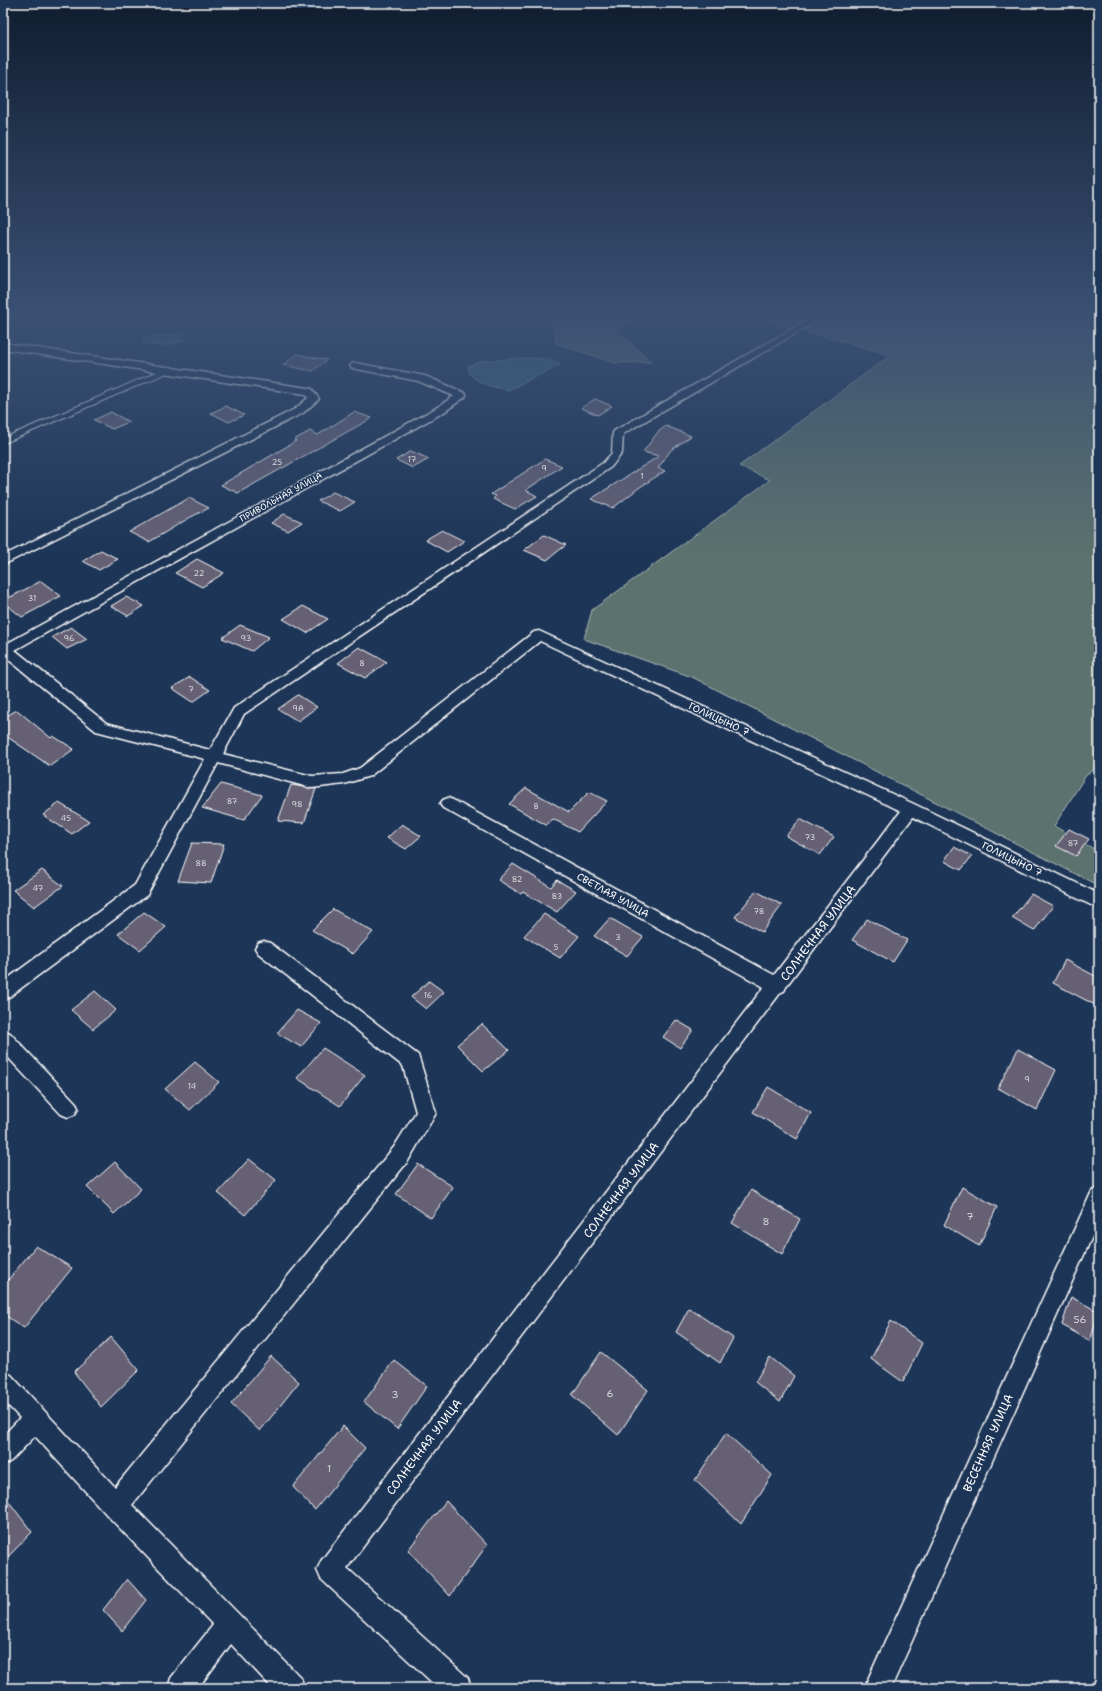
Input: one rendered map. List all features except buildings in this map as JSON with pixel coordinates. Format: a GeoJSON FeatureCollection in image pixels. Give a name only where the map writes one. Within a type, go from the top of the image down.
{"type":"FeatureCollection","features":[{"type":"Feature","properties":{"kind":"street"},"geometry":{"type":"LineString","coordinates":[[3,561],[299,411],[314,399],[312,397]]}},
{"type":"Feature","properties":{"kind":"street","name":"ПРИВОЛЬНАЯ УЛИЦА"},"geometry":{"type":"LineString","coordinates":[[4,649],[440,410],[458,397]]}},
{"type":"Feature","properties":{"kind":"street"},"geometry":{"type":"LineString","coordinates":[[3,992],[141,890],[239,711],[607,465],[617,453],[618,433],[680,397]]}},
{"type":"Feature","properties":{"kind":"street","name":"ГОЛИЦЫНО 7"},"geometry":{"type":"LineString","coordinates":[[214,757],[312,782],[344,779],[365,772],[539,635],[911,809],[1099,902]]}},
{"type":"Feature","properties":{"kind":"street"},"geometry":{"type":"LineString","coordinates":[[4,649],[101,726],[214,757]]}},
{"type":"Feature","properties":{"kind":"street","name":"СВЕТЛАЯ УЛИЦА"},"geometry":{"type":"LineString","coordinates":[[448,804],[778,986]]}},
{"type":"Feature","properties":{"kind":"street","name":"СОЛНЕЧНАЯ УЛИЦА"},"geometry":{"type":"LineString","coordinates":[[458,1688],[330,1570],[778,986],[911,809]]}},
{"type":"Feature","properties":{"kind":"street"},"geometry":{"type":"LineString","coordinates":[[116,1506],[401,1154],[426,1113],[412,1061],[264,948]]}},
{"type":"Feature","properties":{"kind":"street"},"geometry":{"type":"LineString","coordinates":[[3,1039],[68,1108]]}},
{"type":"Feature","properties":{"kind":"street","name":"ВЕСЕННЯЯ УЛИЦА"},"geometry":{"type":"LineString","coordinates":[[877,1688],[1099,1198]]}},
{"type":"Feature","properties":{"kind":"street"},"geometry":{"type":"LineString","coordinates":[[3,1383],[116,1506],[291,1688]]}},
{"type":"Feature","properties":{"kind":"street"},"geometry":{"type":"LineString","coordinates":[[3,1453],[36,1418]]}},
{"type":"Feature","properties":{"kind":"street"},"geometry":{"type":"LineString","coordinates":[[181,1688],[230,1624]]}},
{"type":"Feature","properties":{"kind":"lane"},"geometry":{"type":"LineString","coordinates":[[3,441],[107,397]]}},
{"type":"Feature","properties":{"kind":"green space"},"geometry":{"type":"Polygon","coordinates":[[[834,397],[1099,397],[1099,766],[1086,775],[1054,826],[1099,852],[1099,886],[692,677],[584,639],[592,610],[770,480],[739,466],[834,397]]]}}]}
